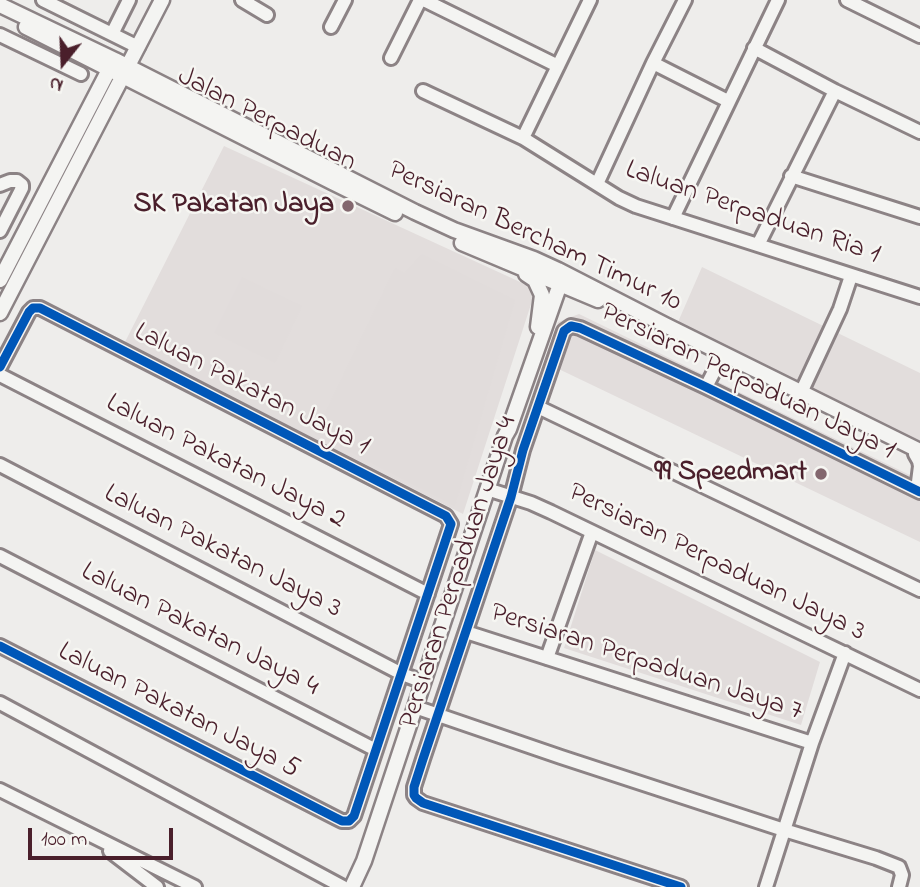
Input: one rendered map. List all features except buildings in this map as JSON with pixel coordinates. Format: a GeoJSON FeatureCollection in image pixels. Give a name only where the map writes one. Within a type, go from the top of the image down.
{"type":"FeatureCollection","features":[{"type":"Feature","properties":{"kind":"street"},"geometry":{"type":"LineString","coordinates":[[43,0],[138,47]]}},
{"type":"Feature","properties":{"kind":"street"},"geometry":{"type":"LineString","coordinates":[[112,34],[129,0]]}},
{"type":"Feature","properties":{"kind":"street"},"geometry":{"type":"LineString","coordinates":[[0,280],[119,68],[138,47],[162,0]]}},
{"type":"Feature","properties":{"kind":"street"},"geometry":{"type":"LineString","coordinates":[[242,0],[267,15]]}},
{"type":"Feature","properties":{"kind":"street"},"geometry":{"type":"LineString","coordinates":[[331,27],[345,0]]}},
{"type":"Feature","properties":{"kind":"street"},"geometry":{"type":"LineString","coordinates":[[391,58],[422,0],[558,66]]}},
{"type":"Feature","properties":{"kind":"street"},"geometry":{"type":"LineString","coordinates":[[523,138],[590,0]]}},
{"type":"Feature","properties":{"kind":"street"},"geometry":{"type":"LineString","coordinates":[[597,184],[685,0]]}},
{"type":"Feature","properties":{"kind":"street"},"geometry":{"type":"LineString","coordinates":[[673,218],[778,0]]}},
{"type":"Feature","properties":{"kind":"street"},"geometry":{"type":"LineString","coordinates":[[847,0],[920,36]]}},
{"type":"Feature","properties":{"kind":"street","name":"Jalan Perpaduan"},"geometry":{"type":"LineString","coordinates":[[0,5],[347,190],[482,246],[557,281]]}},
{"type":"Feature","properties":{"kind":"street","name":"Jalan Perpaduan"},"geometry":{"type":"LineString","coordinates":[[0,13],[46,38],[119,68]]}},
{"type":"Feature","properties":{"kind":"street"},"geometry":{"type":"LineString","coordinates":[[0,35],[81,74]]}},
{"type":"Feature","properties":{"kind":"street"},"geometry":{"type":"LineString","coordinates":[[754,48],[920,132]]}},
{"type":"Feature","properties":{"kind":"street"},"geometry":{"type":"LineString","coordinates":[[653,63],[728,101]]}},
{"type":"Feature","properties":{"kind":"street"},"geometry":{"type":"LineString","coordinates":[[0,313],[119,68]]}},
{"type":"Feature","properties":{"kind":"street","name":"Persiaran Bercham Timur 10"},"geometry":{"type":"LineString","coordinates":[[119,68],[243,124],[482,246],[534,259],[578,280],[721,356],[918,454]]}},
{"type":"Feature","properties":{"kind":"street","name":"Laluan Perpaduan Ria 1"},"geometry":{"type":"LineString","coordinates":[[423,90],[523,138],[636,206],[920,297]]}},
{"type":"Feature","properties":{"kind":"street"},"geometry":{"type":"LineString","coordinates":[[758,245],[835,91]]}},
{"type":"Feature","properties":{"kind":"street"},"geometry":{"type":"LineString","coordinates":[[243,124],[244,128],[256,134],[257,143]]}},
{"type":"Feature","properties":{"kind":"street"},"geometry":{"type":"LineString","coordinates":[[791,176],[920,217]]}},
{"type":"Feature","properties":{"kind":"street"},"geometry":{"type":"LineString","coordinates":[[0,185],[14,180],[22,185],[0,231]]}},
{"type":"Feature","properties":{"kind":"street"},"geometry":{"type":"LineString","coordinates":[[482,246],[535,281],[542,295],[540,330]]}},
{"type":"Feature","properties":{"kind":"street"},"geometry":{"type":"LineString","coordinates":[[800,395],[841,309],[851,276]]}},
{"type":"Feature","properties":{"kind":"street"},"geometry":{"type":"LineString","coordinates":[[352,887],[364,861],[557,281],[566,279],[594,290]]}},
{"type":"Feature","properties":{"kind":"street","name":"Persiaran Bercham Timur 10"},"geometry":{"type":"LineString","coordinates":[[557,281],[721,356]]}},
{"type":"Feature","properties":{"kind":"street"},"geometry":{"type":"LineString","coordinates":[[540,330],[559,305],[572,297],[582,297],[625,312]]}},
{"type":"Feature","properties":{"kind":"street","name":"Laluan Pakatan Jaya 1"},"geometry":{"type":"LineString","coordinates":[[0,367],[31,310],[37,307],[446,516],[451,524],[428,594]]}},
{"type":"Feature","properties":{"kind":"street","name":"Persiaran Perpaduan Jaya 1"},"geometry":{"type":"LineString","coordinates":[[560,341],[564,331],[576,326],[919,490]]}},
{"type":"Feature","properties":{"kind":"street","name":"Persiaran Perpaduan Jaya 4"},"geometry":{"type":"LineString","coordinates":[[560,341],[414,791],[419,801],[436,808],[681,887]]}},
{"type":"Feature","properties":{"kind":"street"},"geometry":{"type":"LineString","coordinates":[[706,387],[721,356]]}},
{"type":"Feature","properties":{"kind":"street","name":"Laluan Pakatan Jaya 2"},"geometry":{"type":"LineString","coordinates":[[0,375],[428,594]]}},
{"type":"Feature","properties":{"kind":"street"},"geometry":{"type":"LineString","coordinates":[[538,407],[920,590]]}},
{"type":"Feature","properties":{"kind":"street"},"geometry":{"type":"LineString","coordinates":[[918,454],[919,490]]}},
{"type":"Feature","properties":{"kind":"street","name":"Laluan Pakatan Jaya 3"},"geometry":{"type":"LineString","coordinates":[[0,465],[402,674],[423,682]]}},
{"type":"Feature","properties":{"kind":"street","name":"Persiaran Perpaduan Jaya 3"},"geometry":{"type":"LineString","coordinates":[[487,489],[531,503],[920,690]]}},
{"type":"Feature","properties":{"kind":"street"},"geometry":{"type":"LineString","coordinates":[[547,658],[592,532]]}},
{"type":"Feature","properties":{"kind":"street","name":"Laluan Pakatan Jaya 4"},"geometry":{"type":"LineString","coordinates":[[0,556],[376,750]]}},
{"type":"Feature","properties":{"kind":"street"},"geometry":{"type":"LineString","coordinates":[[376,750],[428,594]]}},
{"type":"Feature","properties":{"kind":"street","name":"Persiaran Perpaduan Jaya 7"},"geometry":{"type":"LineString","coordinates":[[466,632],[812,743]]}},
{"type":"Feature","properties":{"kind":"street","name":"Laluan Pakatan Jaya 5"},"geometry":{"type":"LineString","coordinates":[[0,646],[345,822],[354,816],[376,750]]}},
{"type":"Feature","properties":{"kind":"street"},"geometry":{"type":"LineString","coordinates":[[766,887],[812,743],[845,653]]}},
{"type":"Feature","properties":{"kind":"street"},"geometry":{"type":"LineString","coordinates":[[0,703],[343,887]]}},
{"type":"Feature","properties":{"kind":"street"},"geometry":{"type":"LineString","coordinates":[[415,707],[895,865],[899,867],[902,875],[899,887]]}},
{"type":"Feature","properties":{"kind":"street"},"geometry":{"type":"LineString","coordinates":[[0,790],[195,887]]}},
{"type":"Feature","properties":{"kind":"street"},"geometry":{"type":"LineString","coordinates":[[87,834],[157,887]]}},
{"type":"Feature","properties":{"kind":"street"},"geometry":{"type":"LineString","coordinates":[[165,887],[173,875]]}},
{"type":"Feature","properties":{"kind":"shaded area"},"geometry":{"type":"Polygon","coordinates":[[[224,146],[531,287],[534,295],[463,514],[125,342],[224,146]]]}},
{"type":"Feature","properties":{"kind":"shaded area"},"geometry":{"type":"Polygon","coordinates":[[[422,254],[515,300],[455,506],[315,434],[395,268],[405,273],[422,254]]]}},
{"type":"Feature","properties":{"kind":"shaded area"},"geometry":{"type":"Polygon","coordinates":[[[702,267],[920,373],[920,441],[678,322],[702,267]]]}},
{"type":"Feature","properties":{"kind":"shaded area"},"geometry":{"type":"Polygon","coordinates":[[[242,277],[302,306],[275,363],[214,333],[242,277]]]}},
{"type":"Feature","properties":{"kind":"shaded area"},"geometry":{"type":"Polygon","coordinates":[[[579,314],[920,480],[920,542],[544,362],[558,322],[579,314]]]}},
{"type":"Feature","properties":{"kind":"shaded area"},"geometry":{"type":"Polygon","coordinates":[[[595,550],[820,662],[801,725],[564,648],[595,550]]]}},
{"type":"Feature","properties":{"kind":"cycle path"},"geometry":{"type":"LineString","coordinates":[[0,367],[29,312],[33,308],[40,308],[446,516],[451,524],[354,816],[349,821],[336,818],[0,646]]}},
{"type":"Feature","properties":{"kind":"cycle path"},"geometry":{"type":"LineString","coordinates":[[681,887],[423,803],[414,795],[423,759],[564,331],[571,326],[580,328],[920,492]]}},
{"type":"Feature","properties":{"kind":"place","name":"SK Pakatan Jaya"},"geometry":{"type":"Point","coordinates":[348,206]}},
{"type":"Feature","properties":{"kind":"place","name":"99 Speedmart"},"geometry":{"type":"Point","coordinates":[821,474]}}]}
